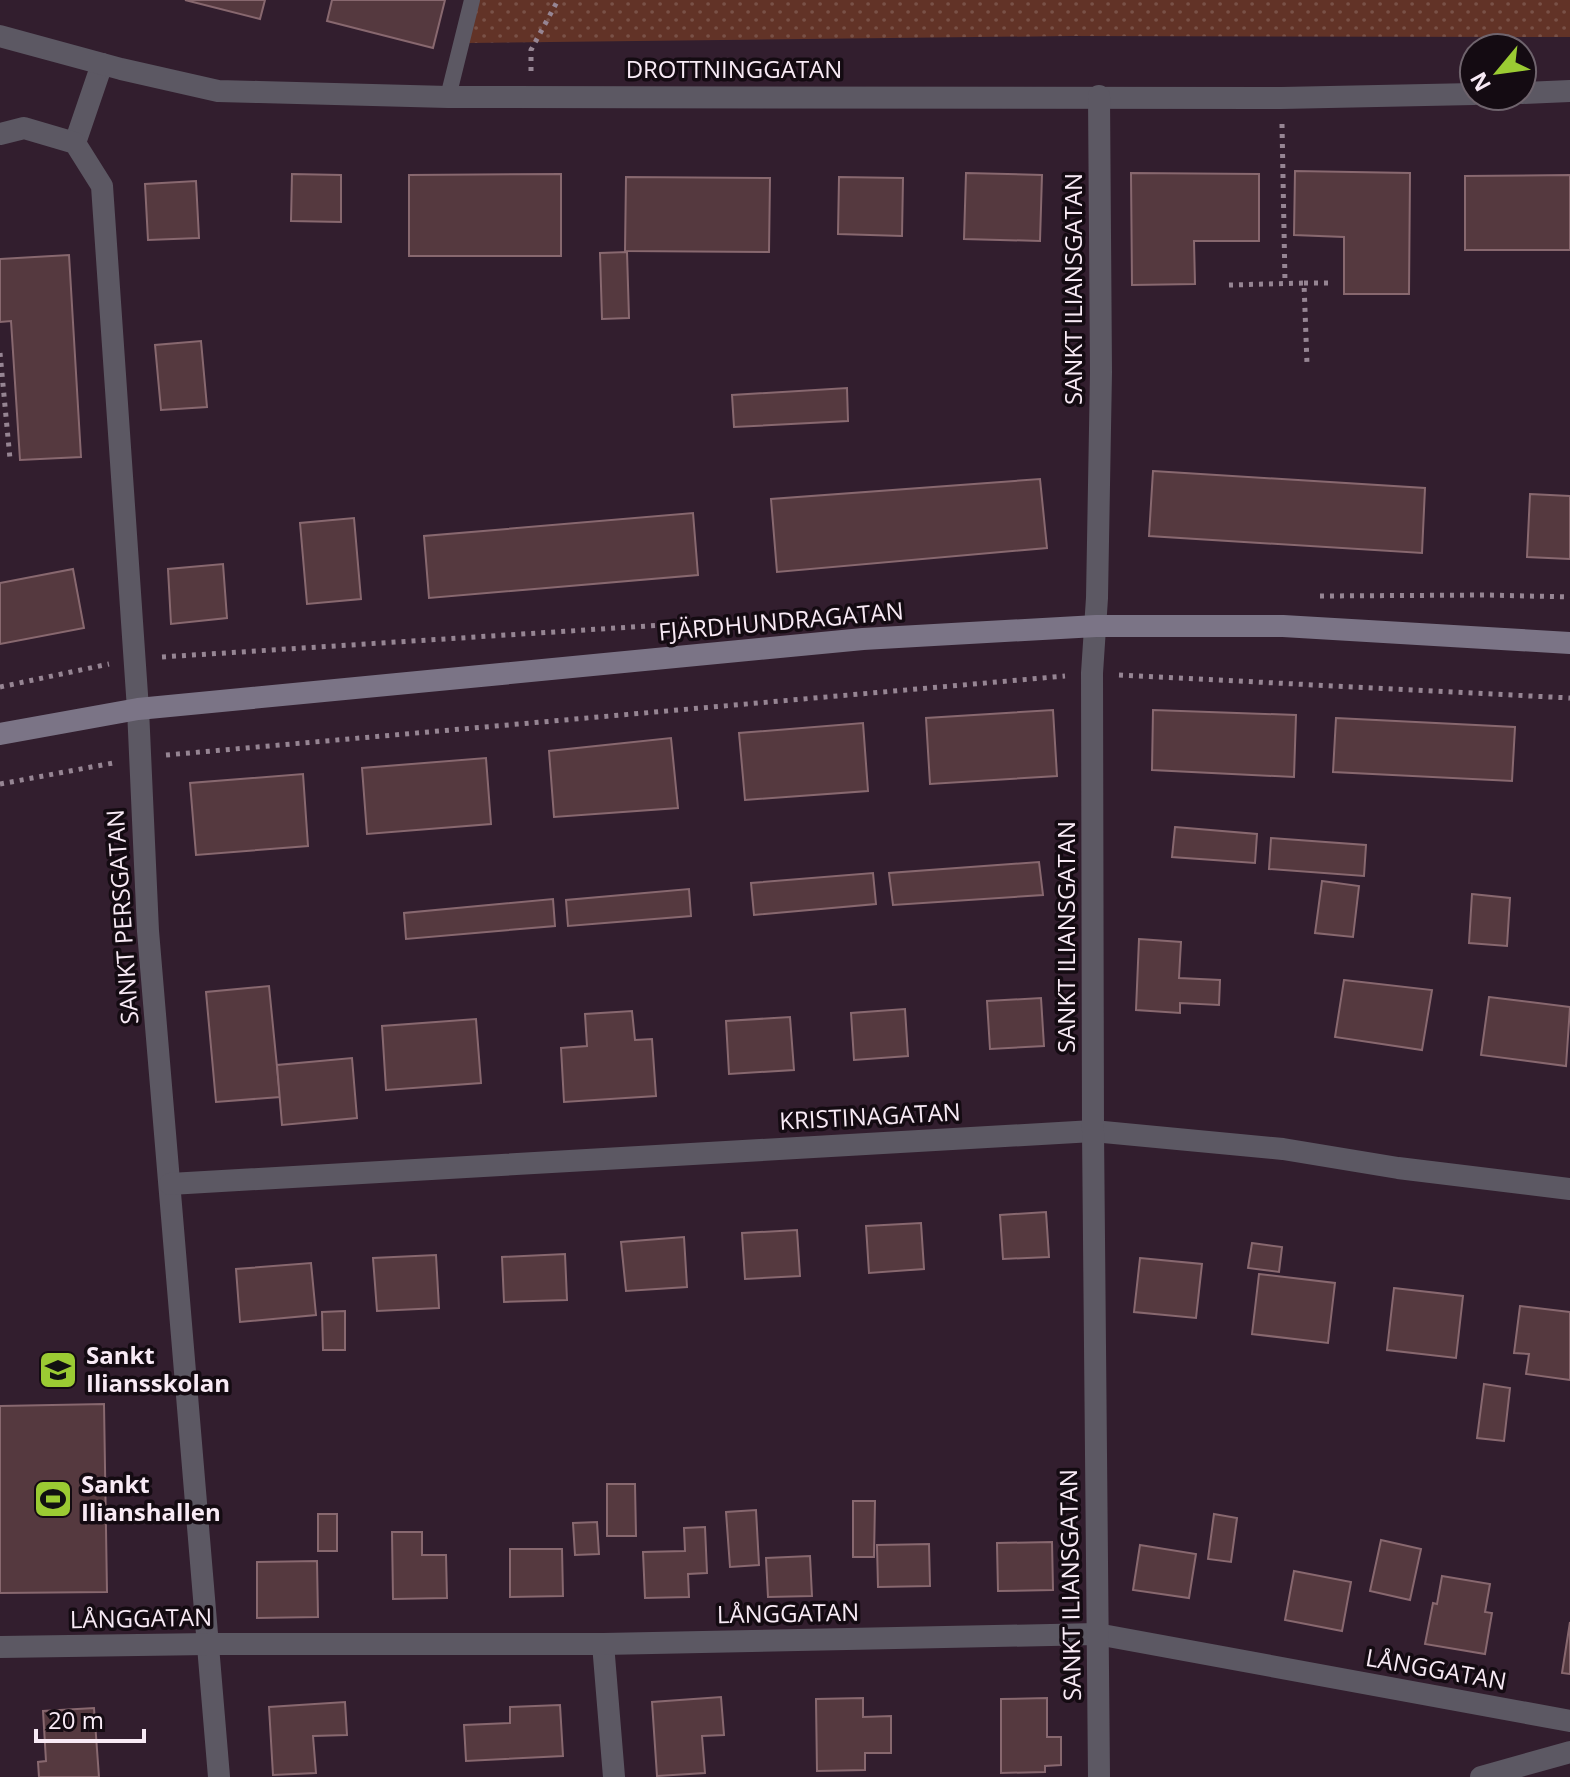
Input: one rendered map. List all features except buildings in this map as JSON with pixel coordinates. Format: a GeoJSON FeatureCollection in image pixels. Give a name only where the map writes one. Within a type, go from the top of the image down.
{"type":"FeatureCollection","features":[{"type":"Feature","properties":{"kind":"main road","name":"FJÄRDHUNDRAGATAN"},"geometry":{"type":"LineString","coordinates":[[0,734],[138,709],[863,639],[1096,626],[1283,626],[1570,643]]}},
{"type":"Feature","properties":{"kind":"street","name":"DROTTNINGGATAN"},"geometry":{"type":"LineString","coordinates":[[0,36],[218,91],[448,97],[1281,98],[1458,94]]}},
{"type":"Feature","properties":{"kind":"street"},"geometry":{"type":"LineString","coordinates":[[0,134],[24,128],[75,143],[102,64]]}},
{"type":"Feature","properties":{"kind":"street"},"geometry":{"type":"LineString","coordinates":[[1538,92],[1570,91]]}},
{"type":"Feature","properties":{"kind":"street","name":"SANKT ILIANSGATAN"},"geometry":{"type":"LineString","coordinates":[[1099,96],[1101,372],[1096,626],[1092,673],[1099,1777]]}},
{"type":"Feature","properties":{"kind":"street","name":"SANKT PERSGATAN"},"geometry":{"type":"LineString","coordinates":[[75,143],[102,186],[138,709],[148,931],[219,1777]]}},
{"type":"Feature","properties":{"kind":"street","name":"KRISTINAGATAN"},"geometry":{"type":"LineString","coordinates":[[170,1184],[1093,1131],[1283,1149],[1398,1168],[1570,1189]]}},
{"type":"Feature","properties":{"kind":"street","name":"LÅNGGATAN"},"geometry":{"type":"LineString","coordinates":[[0,1647],[603,1644],[1097,1634],[1570,1721]]}},
{"type":"Feature","properties":{"kind":"street"},"geometry":{"type":"LineString","coordinates":[[603,1644],[614,1777]]}},
{"type":"Feature","properties":{"kind":"street"},"geometry":{"type":"LineString","coordinates":[[1481,1777],[1570,1752]]}},
{"type":"Feature","properties":{"kind":"lane"},"geometry":{"type":"LineString","coordinates":[[448,97],[472,0]]}},
{"type":"Feature","properties":{"kind":"path"},"geometry":{"type":"LineString","coordinates":[[532,96],[531,50],[558,0]]}},
{"type":"Feature","properties":{"kind":"path"},"geometry":{"type":"LineString","coordinates":[[1281,98],[1285,283]]}},
{"type":"Feature","properties":{"kind":"path"},"geometry":{"type":"LineString","coordinates":[[1304,283],[1307,364]]}},
{"type":"Feature","properties":{"kind":"path"},"geometry":{"type":"LineString","coordinates":[[1229,285],[1334,283]]}},
{"type":"Feature","properties":{"kind":"path"},"geometry":{"type":"LineString","coordinates":[[0,353],[10,459]]}},
{"type":"Feature","properties":{"kind":"path"},"geometry":{"type":"LineString","coordinates":[[0,784],[139,758],[1092,673],[1570,698]]}},
{"type":"Feature","properties":{"kind":"shaded area"},"geometry":{"type":"Polygon","coordinates":[[[479,0],[1570,0],[1570,37],[1538,37],[1538,32],[1458,32],[1458,37],[1070,36],[468,43],[479,0]]]}},
{"type":"Feature","properties":{"kind":"place","name":"Sankt Iliansskolan"},"geometry":{"type":"Point","coordinates":[58,1370]}},
{"type":"Feature","properties":{"kind":"place","name":"Sankt Ilianshallen"},"geometry":{"type":"Point","coordinates":[53,1499]}}]}
